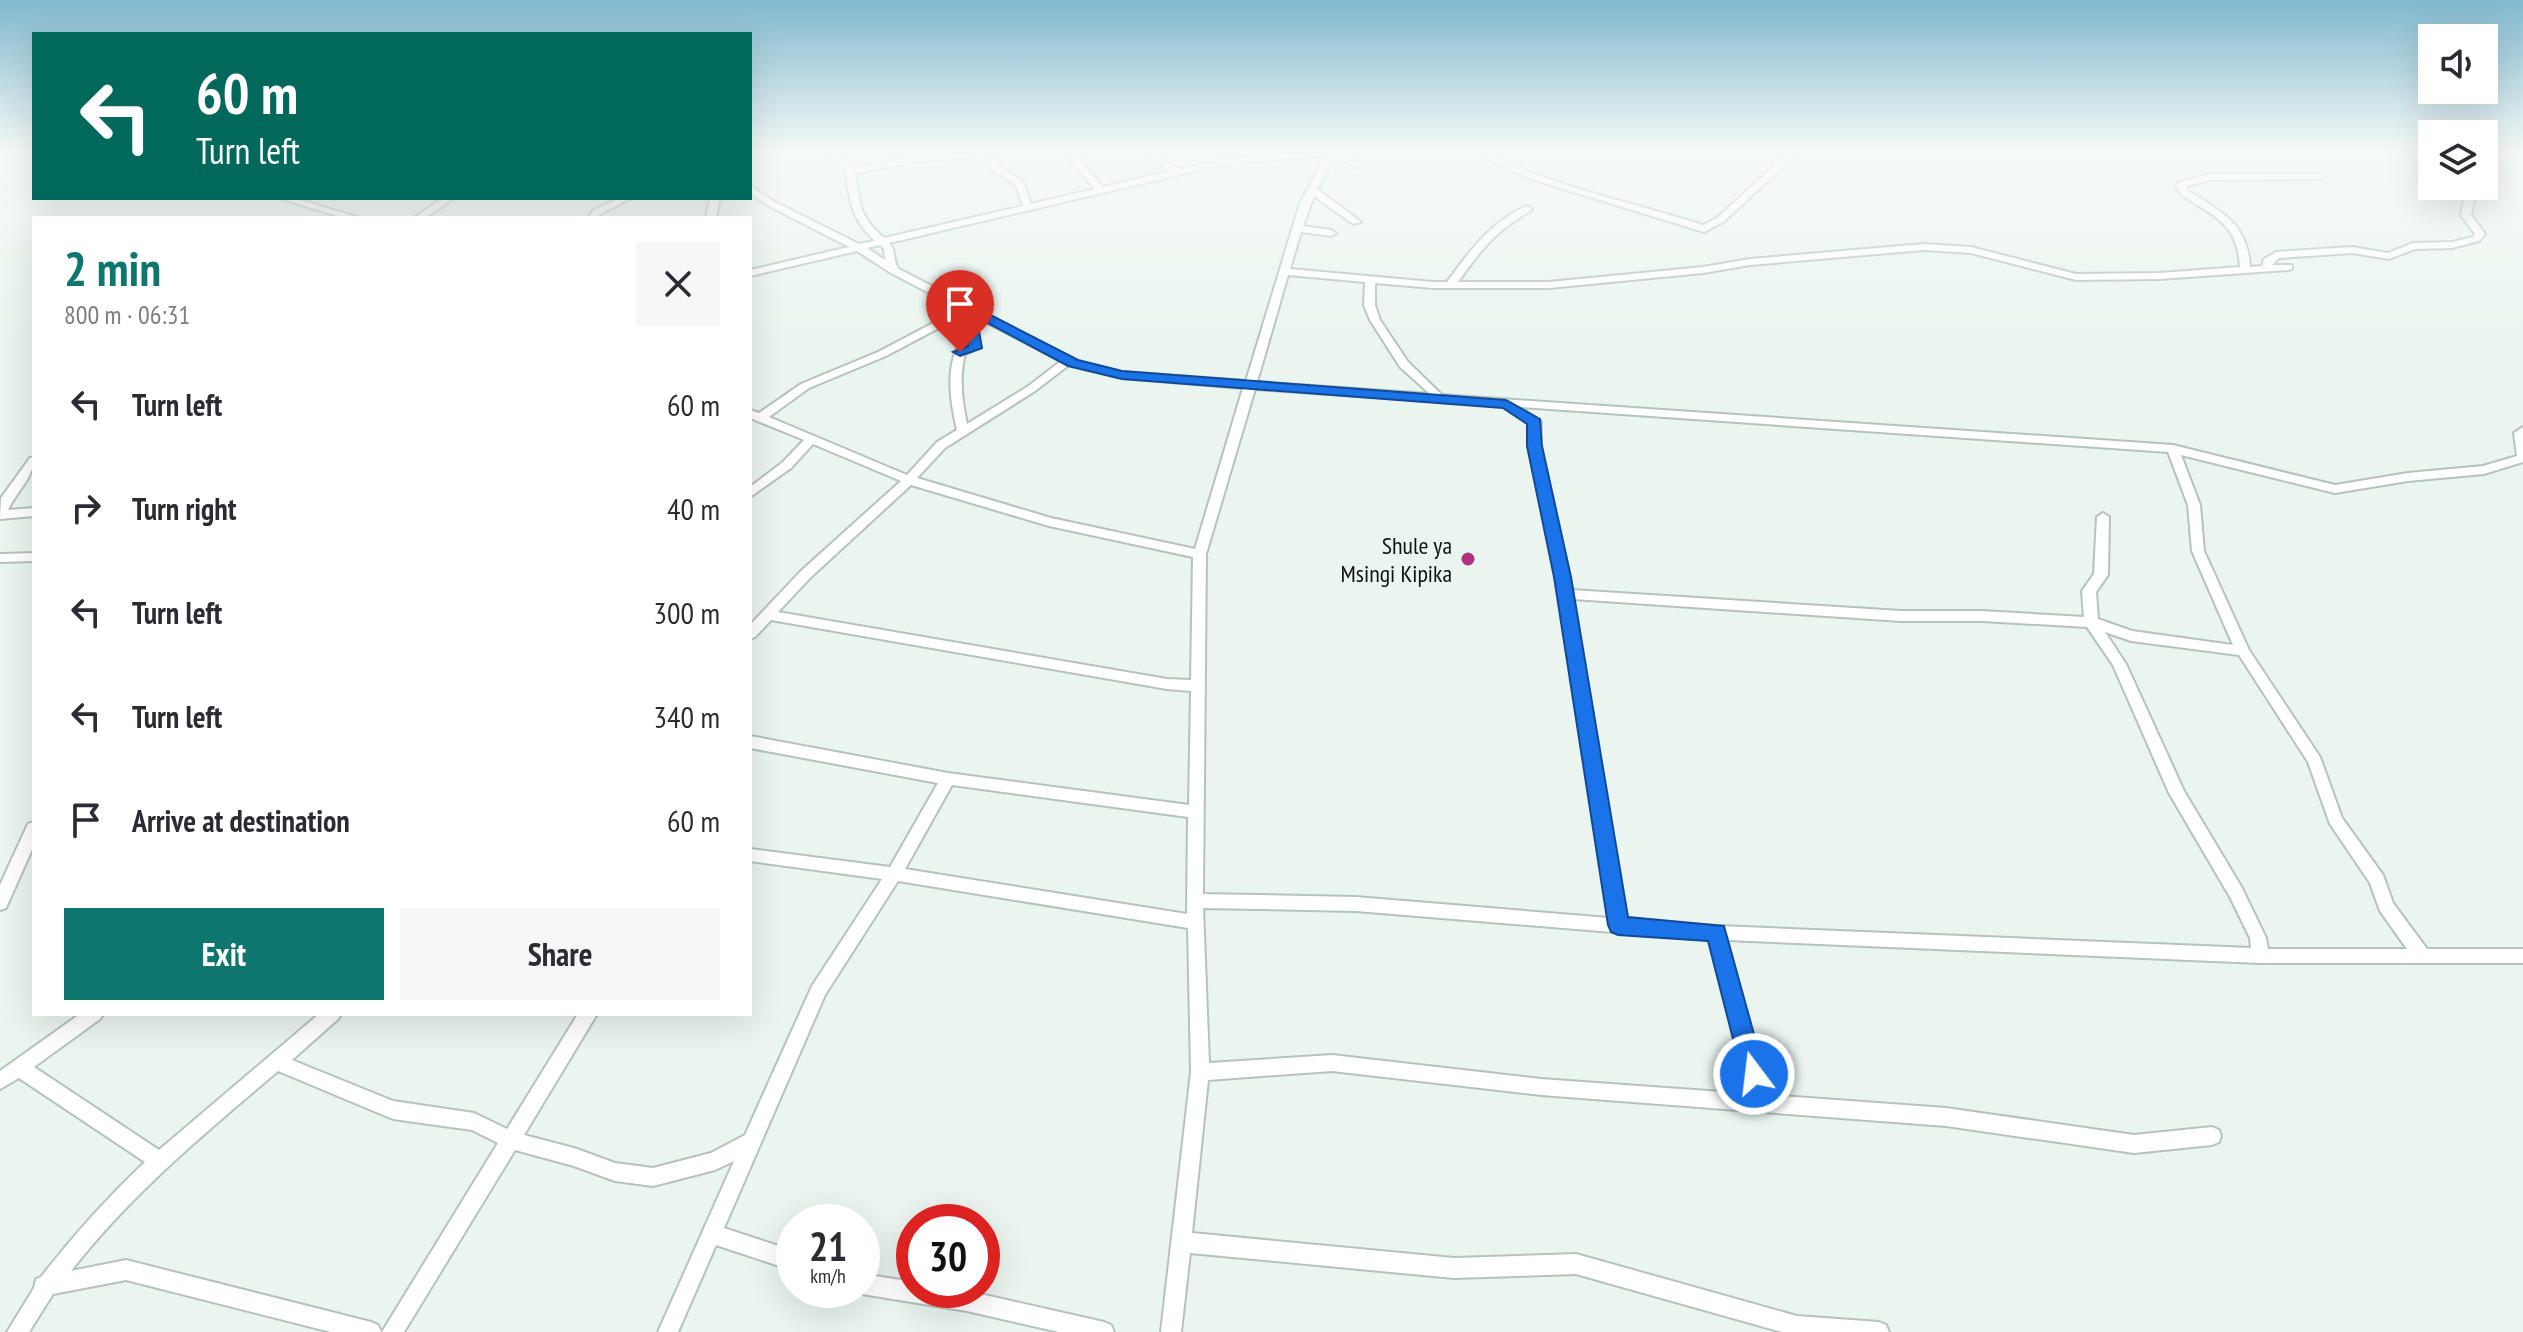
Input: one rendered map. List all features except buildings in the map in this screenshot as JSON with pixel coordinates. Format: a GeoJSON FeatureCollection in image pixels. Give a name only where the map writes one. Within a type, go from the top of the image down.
{"type":"FeatureCollection","features":[{"type":"Feature","properties":{"kind":"street"},"geometry":{"type":"LineString","coordinates":[[790,213],[1068,361],[1122,375],[2173,449],[2335,489],[2408,477],[2484,470],[2523,458],[2520,433],[2523,431]]}},
{"type":"Feature","properties":{"kind":"street"},"geometry":{"type":"LineString","coordinates":[[857,213],[861,224],[889,248],[890,265],[895,271]]}},
{"type":"Feature","properties":{"kind":"street"},"geometry":{"type":"LineString","coordinates":[[752,273],[1007,213]]}},
{"type":"Feature","properties":{"kind":"street"},"geometry":{"type":"LineString","coordinates":[[1171,1332],[1200,1072],[1195,812],[1200,554],[1302,213]]}},
{"type":"Feature","properties":{"kind":"street"},"geometry":{"type":"LineString","coordinates":[[1344,213],[1356,222]]}},
{"type":"Feature","properties":{"kind":"street"},"geometry":{"type":"LineString","coordinates":[[1450,285],[1481,243],[1520,213]]}},
{"type":"Feature","properties":{"kind":"street"},"geometry":{"type":"LineString","coordinates":[[1652,213],[1704,229],[1727,213]]}},
{"type":"Feature","properties":{"kind":"street"},"geometry":{"type":"LineString","coordinates":[[2217,213],[2227,219],[2239,235],[2246,253],[2245,270]]}},
{"type":"Feature","properties":{"kind":"street"},"geometry":{"type":"LineString","coordinates":[[2266,268],[2268,261],[2276,255],[2352,250],[2389,256],[2413,246],[2452,245],[2476,239],[2480,234],[2466,213]]}},
{"type":"Feature","properties":{"kind":"street"},"geometry":{"type":"LineString","coordinates":[[1297,228],[1331,233]]}},
{"type":"Feature","properties":{"kind":"street"},"geometry":{"type":"LineString","coordinates":[[1283,271],[1450,285],[1549,285],[1703,270],[1750,262],[1924,247],[1971,250],[2076,277],[2288,267]]}},
{"type":"Feature","properties":{"kind":"street"},"geometry":{"type":"LineString","coordinates":[[1371,279],[1367,299],[1372,318],[1393,344],[1399,359],[1432,388],[1438,398]]}},
{"type":"Feature","properties":{"kind":"street"},"geometry":{"type":"LineString","coordinates":[[755,415],[805,386],[882,354],[969,308]]}},
{"type":"Feature","properties":{"kind":"street"},"geometry":{"type":"LineString","coordinates":[[951,316],[972,331],[975,348],[960,352],[954,373],[955,397],[963,430]]}},
{"type":"Feature","properties":{"kind":"street"},"geometry":{"type":"LineString","coordinates":[[752,632],[806,574],[909,480],[941,445],[1031,389],[1068,361]]}},
{"type":"Feature","properties":{"kind":"street"},"geometry":{"type":"LineString","coordinates":[[1506,404],[1535,422],[1534,446],[1566,594],[1618,925]]}},
{"type":"Feature","properties":{"kind":"street"},"geometry":{"type":"LineString","coordinates":[[755,415],[909,480],[1049,522],[1200,554]]}},
{"type":"Feature","properties":{"kind":"street"},"geometry":{"type":"LineString","coordinates":[[752,491],[787,465],[812,438]]}},
{"type":"Feature","properties":{"kind":"street"},"geometry":{"type":"LineString","coordinates":[[2173,449],[2194,505],[2198,551],[2243,651],[2315,761],[2335,820],[2377,880],[2386,906],[2423,957]]}},
{"type":"Feature","properties":{"kind":"street"},"geometry":{"type":"LineString","coordinates":[[32,464],[7,498],[0,515],[32,512]]}},
{"type":"Feature","properties":{"kind":"street"},"geometry":{"type":"LineString","coordinates":[[2103,517],[2101,575],[2089,591],[2091,622],[2119,664],[2177,793],[2253,927],[2260,956]]}},
{"type":"Feature","properties":{"kind":"street"},"geometry":{"type":"LineString","coordinates":[[0,558],[32,557]]}},
{"type":"Feature","properties":{"kind":"street"},"geometry":{"type":"LineString","coordinates":[[1566,594],[1901,616],[1982,616],[2091,622],[2131,636],[2243,651]]}},
{"type":"Feature","properties":{"kind":"street"},"geometry":{"type":"LineString","coordinates":[[768,615],[1167,684],[1198,686]]}},
{"type":"Feature","properties":{"kind":"street"},"geometry":{"type":"LineString","coordinates":[[752,742],[948,779],[1195,812]]}},
{"type":"Feature","properties":{"kind":"street"},"geometry":{"type":"LineString","coordinates":[[668,1332],[818,991],[894,874],[948,779]]}},
{"type":"Feature","properties":{"kind":"street"},"geometry":{"type":"LineString","coordinates":[[0,903],[32,832]]}},
{"type":"Feature","properties":{"kind":"street"},"geometry":{"type":"LineString","coordinates":[[752,855],[894,874],[1196,922]]}},
{"type":"Feature","properties":{"kind":"street"},"geometry":{"type":"LineString","coordinates":[[1195,901],[1356,904],[1717,933],[2260,956],[2523,956]]}},
{"type":"Feature","properties":{"kind":"street"},"geometry":{"type":"LineString","coordinates":[[1717,933],[1761,1102]]}},
{"type":"Feature","properties":{"kind":"street"},"geometry":{"type":"LineString","coordinates":[[0,1081],[91,1016]]}},
{"type":"Feature","properties":{"kind":"street"},"geometry":{"type":"LineString","coordinates":[[17,1332],[43,1286],[158,1160],[278,1063],[330,1016]]}},
{"type":"Feature","properties":{"kind":"street"},"geometry":{"type":"LineString","coordinates":[[392,1332],[587,1016]]}},
{"type":"Feature","properties":{"kind":"street"},"geometry":{"type":"LineString","coordinates":[[278,1063],[393,1110],[474,1122],[510,1140],[615,1172],[653,1177],[715,1161],[752,1141]]}},
{"type":"Feature","properties":{"kind":"street"},"geometry":{"type":"LineString","coordinates":[[1200,1072],[1332,1063],[1541,1087],[1946,1117],[2134,1144],[2212,1136]]}},
{"type":"Feature","properties":{"kind":"street"},"geometry":{"type":"LineString","coordinates":[[18,1067],[158,1160]]}},
{"type":"Feature","properties":{"kind":"street"},"geometry":{"type":"LineString","coordinates":[[711,1233],[776,1255]]}},
{"type":"Feature","properties":{"kind":"street"},"geometry":{"type":"LineString","coordinates":[[1182,1242],[1454,1268],[1576,1264],[1797,1326],[1879,1332]]}},
{"type":"Feature","properties":{"kind":"street"},"geometry":{"type":"LineString","coordinates":[[43,1286],[126,1270],[371,1332]]}},
{"type":"Feature","properties":{"kind":"street"},"geometry":{"type":"LineString","coordinates":[[880,1287],[967,1301],[1104,1332]]}},
{"type":"Feature","properties":{"kind":"place","name":"Shule ya Msingi Kipika"},"geometry":{"type":"Point","coordinates":[1468,559]}},
{"type":"Feature","properties":{"kind":"route"},"geometry":{"type":"LineString","coordinates":[[960,352],[975,348],[972,331],[951,316],[969,308],[1073,363],[1122,375],[1506,404],[1535,422],[1534,446],[1563,577],[1618,925],[1717,933],[1754,1074]]}}]}
